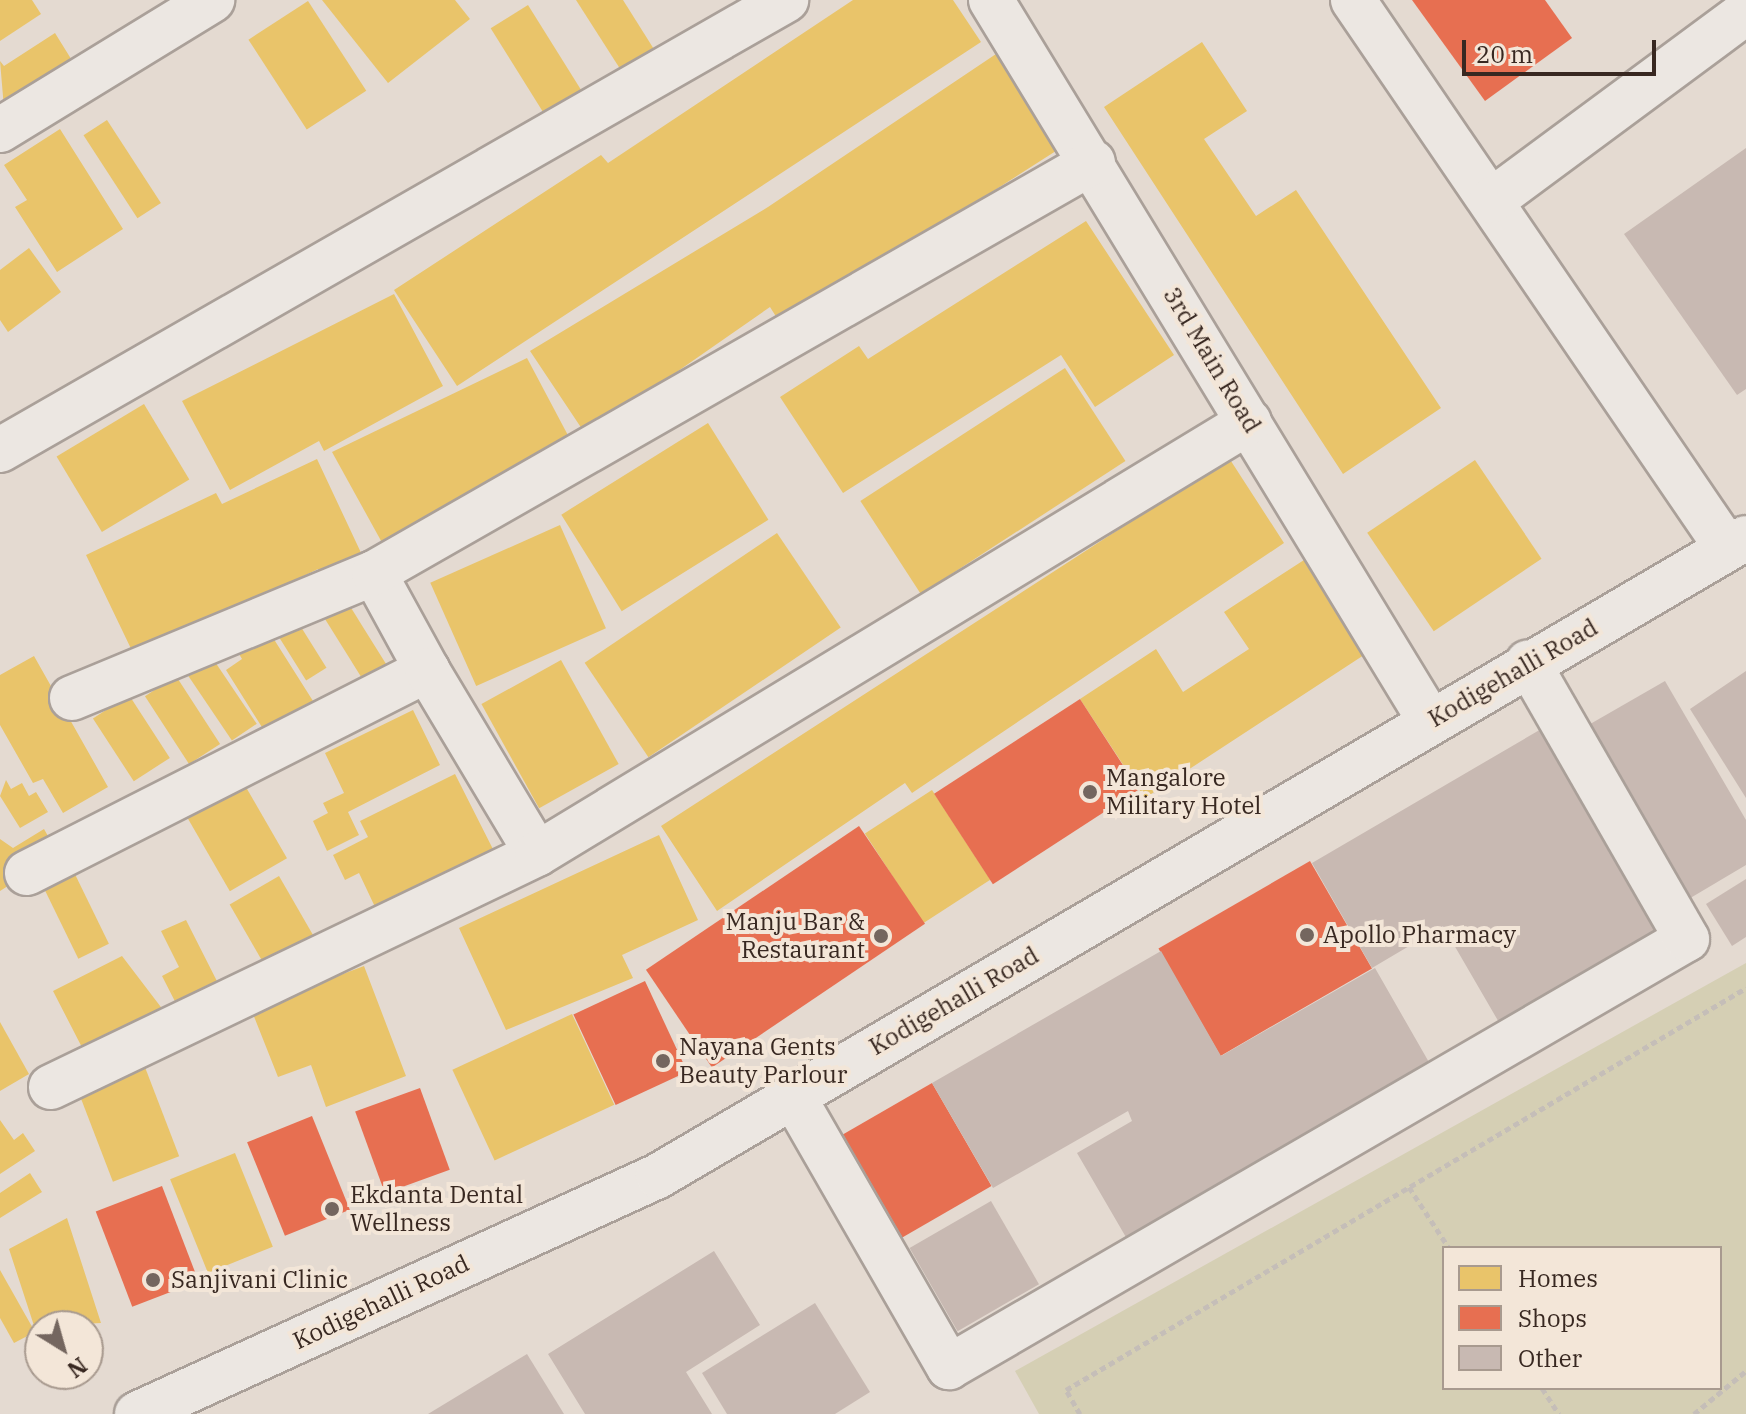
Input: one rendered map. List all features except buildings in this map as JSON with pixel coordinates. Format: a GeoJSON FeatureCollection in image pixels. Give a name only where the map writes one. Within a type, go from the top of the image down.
{"type":"FeatureCollection","features":[{"type":"Feature","properties":{"kind":"street"},"geometry":{"type":"LineString","coordinates":[[0,130],[212,0]]}},
{"type":"Feature","properties":{"kind":"street"},"geometry":{"type":"LineString","coordinates":[[0,450],[786,0]]}},
{"type":"Feature","properties":{"kind":"street","name":"3rd Main Road"},"geometry":{"type":"LineString","coordinates":[[991,0],[1093,162],[1430,721]]}},
{"type":"Feature","properties":{"kind":"street"},"geometry":{"type":"LineString","coordinates":[[1353,0],[1491,201],[1737,543]]}},
{"type":"Feature","properties":{"kind":"street"},"geometry":{"type":"LineString","coordinates":[[1491,201],[1742,15]]}},
{"type":"Feature","properties":{"kind":"street"},"geometry":{"type":"LineString","coordinates":[[72,698],[374,573],[1093,162]]}},
{"type":"Feature","properties":{"kind":"street"},"geometry":{"type":"LineString","coordinates":[[51,1087],[537,854],[1249,422]]}},
{"type":"Feature","properties":{"kind":"street","name":"Kodigehalli Road"},"geometry":{"type":"LineString","coordinates":[[137,1414],[658,1176],[1737,543]]}},
{"type":"Feature","properties":{"kind":"street"},"geometry":{"type":"LineString","coordinates":[[374,573],[427,670],[537,854]]}},
{"type":"Feature","properties":{"kind":"street"},"geometry":{"type":"LineString","coordinates":[[793,1096],[949,1367],[1660,955],[1687,939],[1528,663]]}},
{"type":"Feature","properties":{"kind":"street"},"geometry":{"type":"LineString","coordinates":[[27,873],[427,670]]}},
{"type":"Feature","properties":{"kind":"path"},"geometry":{"type":"LineString","coordinates":[[1080,1414],[1066,1390],[1746,988]]}},
{"type":"Feature","properties":{"kind":"path"},"geometry":{"type":"LineString","coordinates":[[1409,1187],[1448,1246]]}},
{"type":"Feature","properties":{"kind":"path"},"geometry":{"type":"LineString","coordinates":[[1694,1414],[1746,1371]]}},
{"type":"Feature","properties":{"kind":"path"},"geometry":{"type":"LineString","coordinates":[[1543,1390],[1559,1414]]}},
{"type":"Feature","properties":{"kind":"shaded area"},"geometry":{"type":"Polygon","coordinates":[[[1746,963],[1746,1414],[1039,1414],[1015,1371],[1746,963]]]}},
{"type":"Feature","properties":{"kind":"place","name":"Mangalore Military Hotel"},"geometry":{"type":"Point","coordinates":[1090,792]}},
{"type":"Feature","properties":{"kind":"place","name":"Apollo Pharmacy"},"geometry":{"type":"Point","coordinates":[1307,935]}},
{"type":"Feature","properties":{"kind":"place","name":"Manju Bar & Restaurant"},"geometry":{"type":"Point","coordinates":[881,936]}},
{"type":"Feature","properties":{"kind":"place","name":"Nayana Gents Beauty Parlour"},"geometry":{"type":"Point","coordinates":[663,1061]}},
{"type":"Feature","properties":{"kind":"place","name":"Ekdanta Dental Wellness"},"geometry":{"type":"Point","coordinates":[332,1209]}},
{"type":"Feature","properties":{"kind":"place","name":"Sanjivani Clinic"},"geometry":{"type":"Point","coordinates":[153,1280]}}]}
